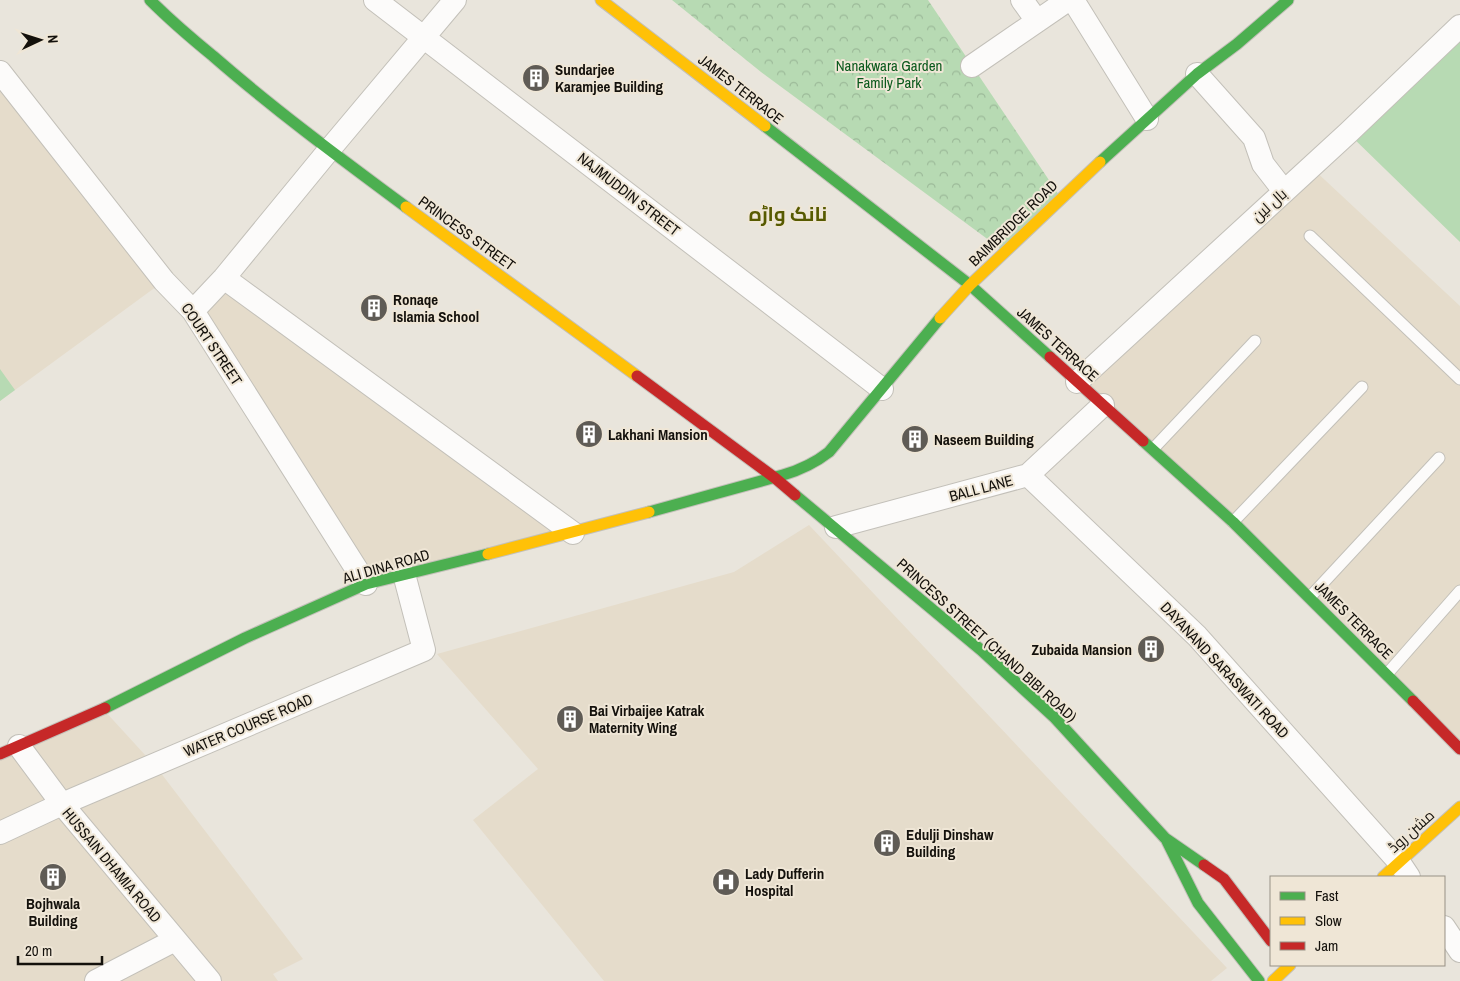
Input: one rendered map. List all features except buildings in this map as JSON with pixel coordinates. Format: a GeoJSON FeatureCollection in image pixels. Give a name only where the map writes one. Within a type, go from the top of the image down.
{"type":"FeatureCollection","features":[{"type":"Feature","properties":{"kind":"street","name":"PRINCESS STREET"},"geometry":{"type":"LineString","coordinates":[[150,0],[245,84],[329,150],[775,478]]}},
{"type":"Feature","properties":{"kind":"street","name":"NAJMUDDIN STREET"},"geometry":{"type":"LineString","coordinates":[[375,0],[882,389]]}},
{"type":"Feature","properties":{"kind":"street"},"geometry":{"type":"LineString","coordinates":[[193,311],[224,278],[455,0]]}},
{"type":"Feature","properties":{"kind":"street","name":"JAMES TERRACE"},"geometry":{"type":"LineString","coordinates":[[601,0],[970,285],[1233,522],[1460,749]]}},
{"type":"Feature","properties":{"kind":"street"},"geometry":{"type":"LineString","coordinates":[[1022,0],[1037,22]]}},
{"type":"Feature","properties":{"kind":"street"},"geometry":{"type":"LineString","coordinates":[[972,66],[1068,0]]}},
{"type":"Feature","properties":{"kind":"street"},"geometry":{"type":"LineString","coordinates":[[1073,0],[1147,120]]}},
{"type":"Feature","properties":{"kind":"street","name":"BAIMBRIDGE ROAD"},"geometry":{"type":"LineString","coordinates":[[775,478],[802,470],[816,463],[829,452],[940,318],[970,285],[1061,198],[1198,74],[1237,44],[1288,0]]}},
{"type":"Feature","properties":{"kind":"street","name":"بال لین"},"geometry":{"type":"LineString","coordinates":[[1077,382],[1348,133],[1460,26]]}},
{"type":"Feature","properties":{"kind":"street","name":"COURT STREET"},"geometry":{"type":"LineString","coordinates":[[0,72],[164,281],[193,311],[366,584]]}},
{"type":"Feature","properties":{"kind":"street"},"geometry":{"type":"LineString","coordinates":[[1198,74],[1254,138],[1263,164],[1284,191]]}},
{"type":"Feature","properties":{"kind":"street"},"geometry":{"type":"LineString","coordinates":[[224,278],[573,533]]}},
{"type":"Feature","properties":{"kind":"street","name":"BALL LANE"},"geometry":{"type":"LineString","coordinates":[[836,528],[1028,475],[1103,405]]}},
{"type":"Feature","properties":{"kind":"street","name":"DAYANAND SARASWATI ROAD"},"geometry":{"type":"LineString","coordinates":[[1028,475],[1197,636],[1397,872]]}},
{"type":"Feature","properties":{"kind":"street","name":"PRINCESS STREET (CHAND BIBI ROAD)"},"geometry":{"type":"LineString","coordinates":[[775,478],[981,650],[1055,718],[1165,838],[1224,879],[1270,940]]}},
{"type":"Feature","properties":{"kind":"street","name":"ALI DINA ROAD"},"geometry":{"type":"LineString","coordinates":[[10,750],[102,709],[246,638],[366,584],[573,533],[775,478]]}},
{"type":"Feature","properties":{"kind":"street","name":"WATER COURSE ROAD"},"geometry":{"type":"LineString","coordinates":[[0,833],[62,804],[424,650],[404,574]]}},
{"type":"Feature","properties":{"kind":"street","name":"HUSSAIN DHAMIA ROAD"},"geometry":{"type":"LineString","coordinates":[[10,750],[62,804],[210,981]]}},
{"type":"Feature","properties":{"kind":"street","name":"مشن روڈ"},"geometry":{"type":"LineString","coordinates":[[1397,872],[1460,807]]}},
{"type":"Feature","properties":{"kind":"street","name":"PRINCESS STREET (CHAND BIBI ROAD)"},"geometry":{"type":"LineString","coordinates":[[1165,838],[1198,903],[1260,981]]}},
{"type":"Feature","properties":{"kind":"street"},"geometry":{"type":"LineString","coordinates":[[1445,928],[1460,950]]}},
{"type":"Feature","properties":{"kind":"street"},"geometry":{"type":"LineString","coordinates":[[96,981],[175,940]]}},
{"type":"Feature","properties":{"kind":"street"},"geometry":{"type":"LineString","coordinates":[[1273,981],[1291,967]]}},
{"type":"Feature","properties":{"kind":"lane"},"geometry":{"type":"LineString","coordinates":[[1310,236],[1460,379]]}},
{"type":"Feature","properties":{"kind":"lane"},"geometry":{"type":"LineString","coordinates":[[1153,449],[1255,341]]}},
{"type":"Feature","properties":{"kind":"lane"},"geometry":{"type":"LineString","coordinates":[[1233,522],[1362,387]]}},
{"type":"Feature","properties":{"kind":"lane"},"geometry":{"type":"LineString","coordinates":[[1310,598],[1439,458]]}},
{"type":"Feature","properties":{"kind":"lane"},"geometry":{"type":"LineString","coordinates":[[1387,674],[1460,591]]}},
{"type":"Feature","properties":{"kind":"shaded area"},"geometry":{"type":"Polygon","coordinates":[[[0,72],[164,281],[0,401],[0,72]]]}},
{"type":"Feature","properties":{"kind":"shaded area"},"geometry":{"type":"Polygon","coordinates":[[[1311,167],[1460,306],[1460,749],[1077,382],[1311,167]]]}},
{"type":"Feature","properties":{"kind":"shaded area"},"geometry":{"type":"Polygon","coordinates":[[[224,278],[573,533],[366,584],[193,311],[224,278]]]}},
{"type":"Feature","properties":{"kind":"shaded area"},"geometry":{"type":"Polygon","coordinates":[[[809,525],[1227,968],[1211,981],[604,981],[473,820],[538,769],[437,654],[734,572],[809,525]]]}},
{"type":"Feature","properties":{"kind":"shaded area"},"geometry":{"type":"Polygon","coordinates":[[[103,709],[157,768],[303,959],[273,974],[278,981],[0,981],[0,755],[103,709]]]}},
{"type":"Feature","properties":{"kind":"green space","name":"Nanakwara Garden Family Park"},"geometry":{"type":"Polygon","coordinates":[[[672,0],[928,0],[1061,198],[1005,252],[761,72],[672,0]]]}},
{"type":"Feature","properties":{"kind":"green space"},"geometry":{"type":"Polygon","coordinates":[[[1460,31],[1460,242],[1348,133],[1460,31]]]}},
{"type":"Feature","properties":{"kind":"green space"},"geometry":{"type":"Polygon","coordinates":[[[0,369],[15,390],[0,401],[0,369]]]}},
{"type":"Feature","properties":{"kind":"traffic: fast"},"geometry":{"type":"LineString","coordinates":[[150,0],[189,36],[260,95],[406,207]]}},
{"type":"Feature","properties":{"kind":"traffic: fast"},"geometry":{"type":"LineString","coordinates":[[1100,162],[1197,74],[1237,44],[1288,0]]}},
{"type":"Feature","properties":{"kind":"traffic: fast"},"geometry":{"type":"LineString","coordinates":[[765,126],[970,285],[1050,357]]}},
{"type":"Feature","properties":{"kind":"traffic: fast"},"geometry":{"type":"LineString","coordinates":[[649,512],[789,473],[807,466],[824,456],[940,318]]}},
{"type":"Feature","properties":{"kind":"traffic: fast"},"geometry":{"type":"LineString","coordinates":[[1143,441],[1233,522],[1413,701]]}},
{"type":"Feature","properties":{"kind":"traffic: fast"},"geometry":{"type":"LineString","coordinates":[[795,495],[981,650],[1055,718],[1165,838],[1204,865]]}},
{"type":"Feature","properties":{"kind":"traffic: fast"},"geometry":{"type":"LineString","coordinates":[[105,708],[245,638],[366,584],[488,554]]}},
{"type":"Feature","properties":{"kind":"traffic: fast"},"geometry":{"type":"LineString","coordinates":[[1167,841],[1198,903],[1259,981]]}},
{"type":"Feature","properties":{"kind":"traffic: slow"},"geometry":{"type":"LineString","coordinates":[[601,0],[765,126]]}},
{"type":"Feature","properties":{"kind":"traffic: slow"},"geometry":{"type":"LineString","coordinates":[[940,318],[970,285],[1100,162]]}},
{"type":"Feature","properties":{"kind":"traffic: slow"},"geometry":{"type":"LineString","coordinates":[[406,207],[637,376]]}},
{"type":"Feature","properties":{"kind":"traffic: slow"},"geometry":{"type":"LineString","coordinates":[[488,554],[649,512]]}},
{"type":"Feature","properties":{"kind":"traffic: slow"},"geometry":{"type":"LineString","coordinates":[[1384,876],[1460,807]]}},
{"type":"Feature","properties":{"kind":"traffic: slow"},"geometry":{"type":"LineString","coordinates":[[1273,981],[1289,966]]}},
{"type":"Feature","properties":{"kind":"traffic: jam"},"geometry":{"type":"LineString","coordinates":[[1050,357],[1143,441]]}},
{"type":"Feature","properties":{"kind":"traffic: jam"},"geometry":{"type":"LineString","coordinates":[[637,376],[775,478],[795,495]]}},
{"type":"Feature","properties":{"kind":"traffic: jam"},"geometry":{"type":"LineString","coordinates":[[1413,701],[1460,749]]}},
{"type":"Feature","properties":{"kind":"traffic: jam"},"geometry":{"type":"LineString","coordinates":[[0,754],[105,708]]}},
{"type":"Feature","properties":{"kind":"traffic: jam"},"geometry":{"type":"LineString","coordinates":[[1204,865],[1224,879],[1270,940]]}},
{"type":"Feature","properties":{"kind":"place","name":"Sundarjee Karamjee Building"},"geometry":{"type":"Point","coordinates":[536,78]}},
{"type":"Feature","properties":{"kind":"place","name":"Ronaqe Islamia School"},"geometry":{"type":"Point","coordinates":[374,308]}},
{"type":"Feature","properties":{"kind":"place","name":"Lakhani Mansion"},"geometry":{"type":"Point","coordinates":[589,434]}},
{"type":"Feature","properties":{"kind":"place","name":"Naseem Building"},"geometry":{"type":"Point","coordinates":[915,439]}},
{"type":"Feature","properties":{"kind":"place","name":"Zubaida Mansion"},"geometry":{"type":"Point","coordinates":[1151,649]}},
{"type":"Feature","properties":{"kind":"place","name":"Bai Virbaijee Katrak Maternity Wing"},"geometry":{"type":"Point","coordinates":[570,719]}},
{"type":"Feature","properties":{"kind":"place","name":"Edulji Dinshaw Building"},"geometry":{"type":"Point","coordinates":[887,843]}},
{"type":"Feature","properties":{"kind":"place","name":"Bojhwala Building"},"geometry":{"type":"Point","coordinates":[53,877]}},
{"type":"Feature","properties":{"kind":"place","name":"Lady Dufferin Hospital"},"geometry":{"type":"Point","coordinates":[726,882]}},
{"type":"Feature","properties":{"kind":"district","name":"نانک واڑہ"},"geometry":{"type":"Point","coordinates":[788,213]}}]}
